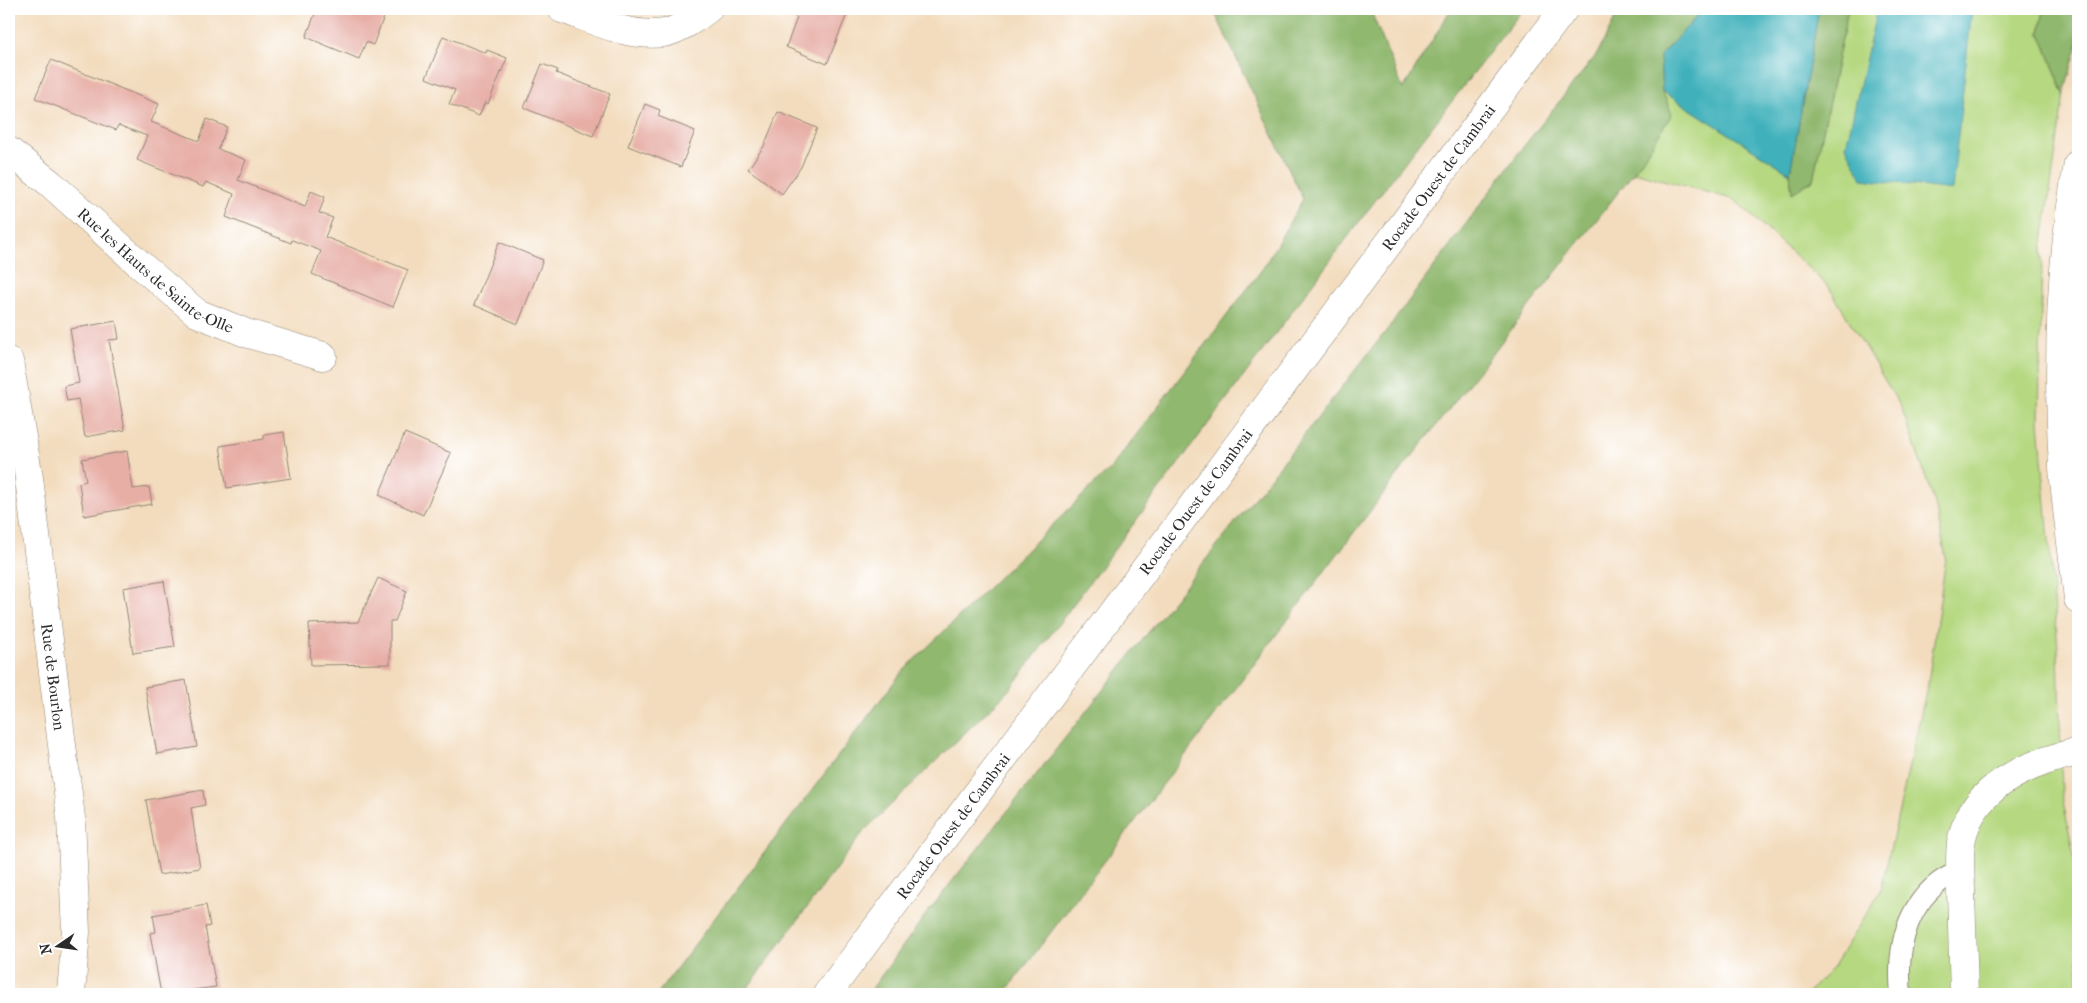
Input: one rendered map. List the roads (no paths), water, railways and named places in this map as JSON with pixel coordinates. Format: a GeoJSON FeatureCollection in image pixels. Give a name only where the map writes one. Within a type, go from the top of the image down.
{"type":"FeatureCollection","features":[{"type":"Feature","properties":{"kind":"main road"},"geometry":{"type":"LineString","coordinates":[[562,9],[632,33],[665,33],[698,18],[708,9]]}},
{"type":"Feature","properties":{"kind":"main road","name":"Rocade Ouest de Cambrai"},"geometry":{"type":"LineString","coordinates":[[827,994],[1564,9]]}},
{"type":"Feature","properties":{"kind":"main road","name":"Rue les Hauts de Sainte-Olle"},"geometry":{"type":"LineString","coordinates":[[9,150],[51,184],[196,313],[246,333],[323,356]]}},
{"type":"Feature","properties":{"kind":"main road"},"geometry":{"type":"LineString","coordinates":[[2078,164],[2069,212],[2064,261],[2060,394],[2063,468],[2078,599]]}},
{"type":"Feature","properties":{"kind":"main road","name":"Rue de Bourlon"},"geometry":{"type":"LineString","coordinates":[[9,361],[29,478],[71,818],[76,932],[71,994]]}},
{"type":"Feature","properties":{"kind":"main road"},"geometry":{"type":"LineString","coordinates":[[1964,994],[1960,870],[1962,838],[1974,809],[2003,780],[2038,762],[2078,752]]}},
{"type":"Feature","properties":{"kind":"lane"},"geometry":{"type":"LineString","coordinates":[[1901,994],[1898,967],[1905,929],[1918,904],[1924,897],[1937,884],[1960,870]]}},
{"type":"Feature","properties":{"kind":"water"},"geometry":{"type":"Polygon","coordinates":[[[1704,9],[1819,9],[1790,173],[1662,91],[1660,56],[1704,9]]]}},
{"type":"Feature","properties":{"kind":"water"},"geometry":{"type":"Polygon","coordinates":[[[1877,9],[1972,9],[1952,190],[1862,179],[1846,146],[1877,9]]]}}]}
